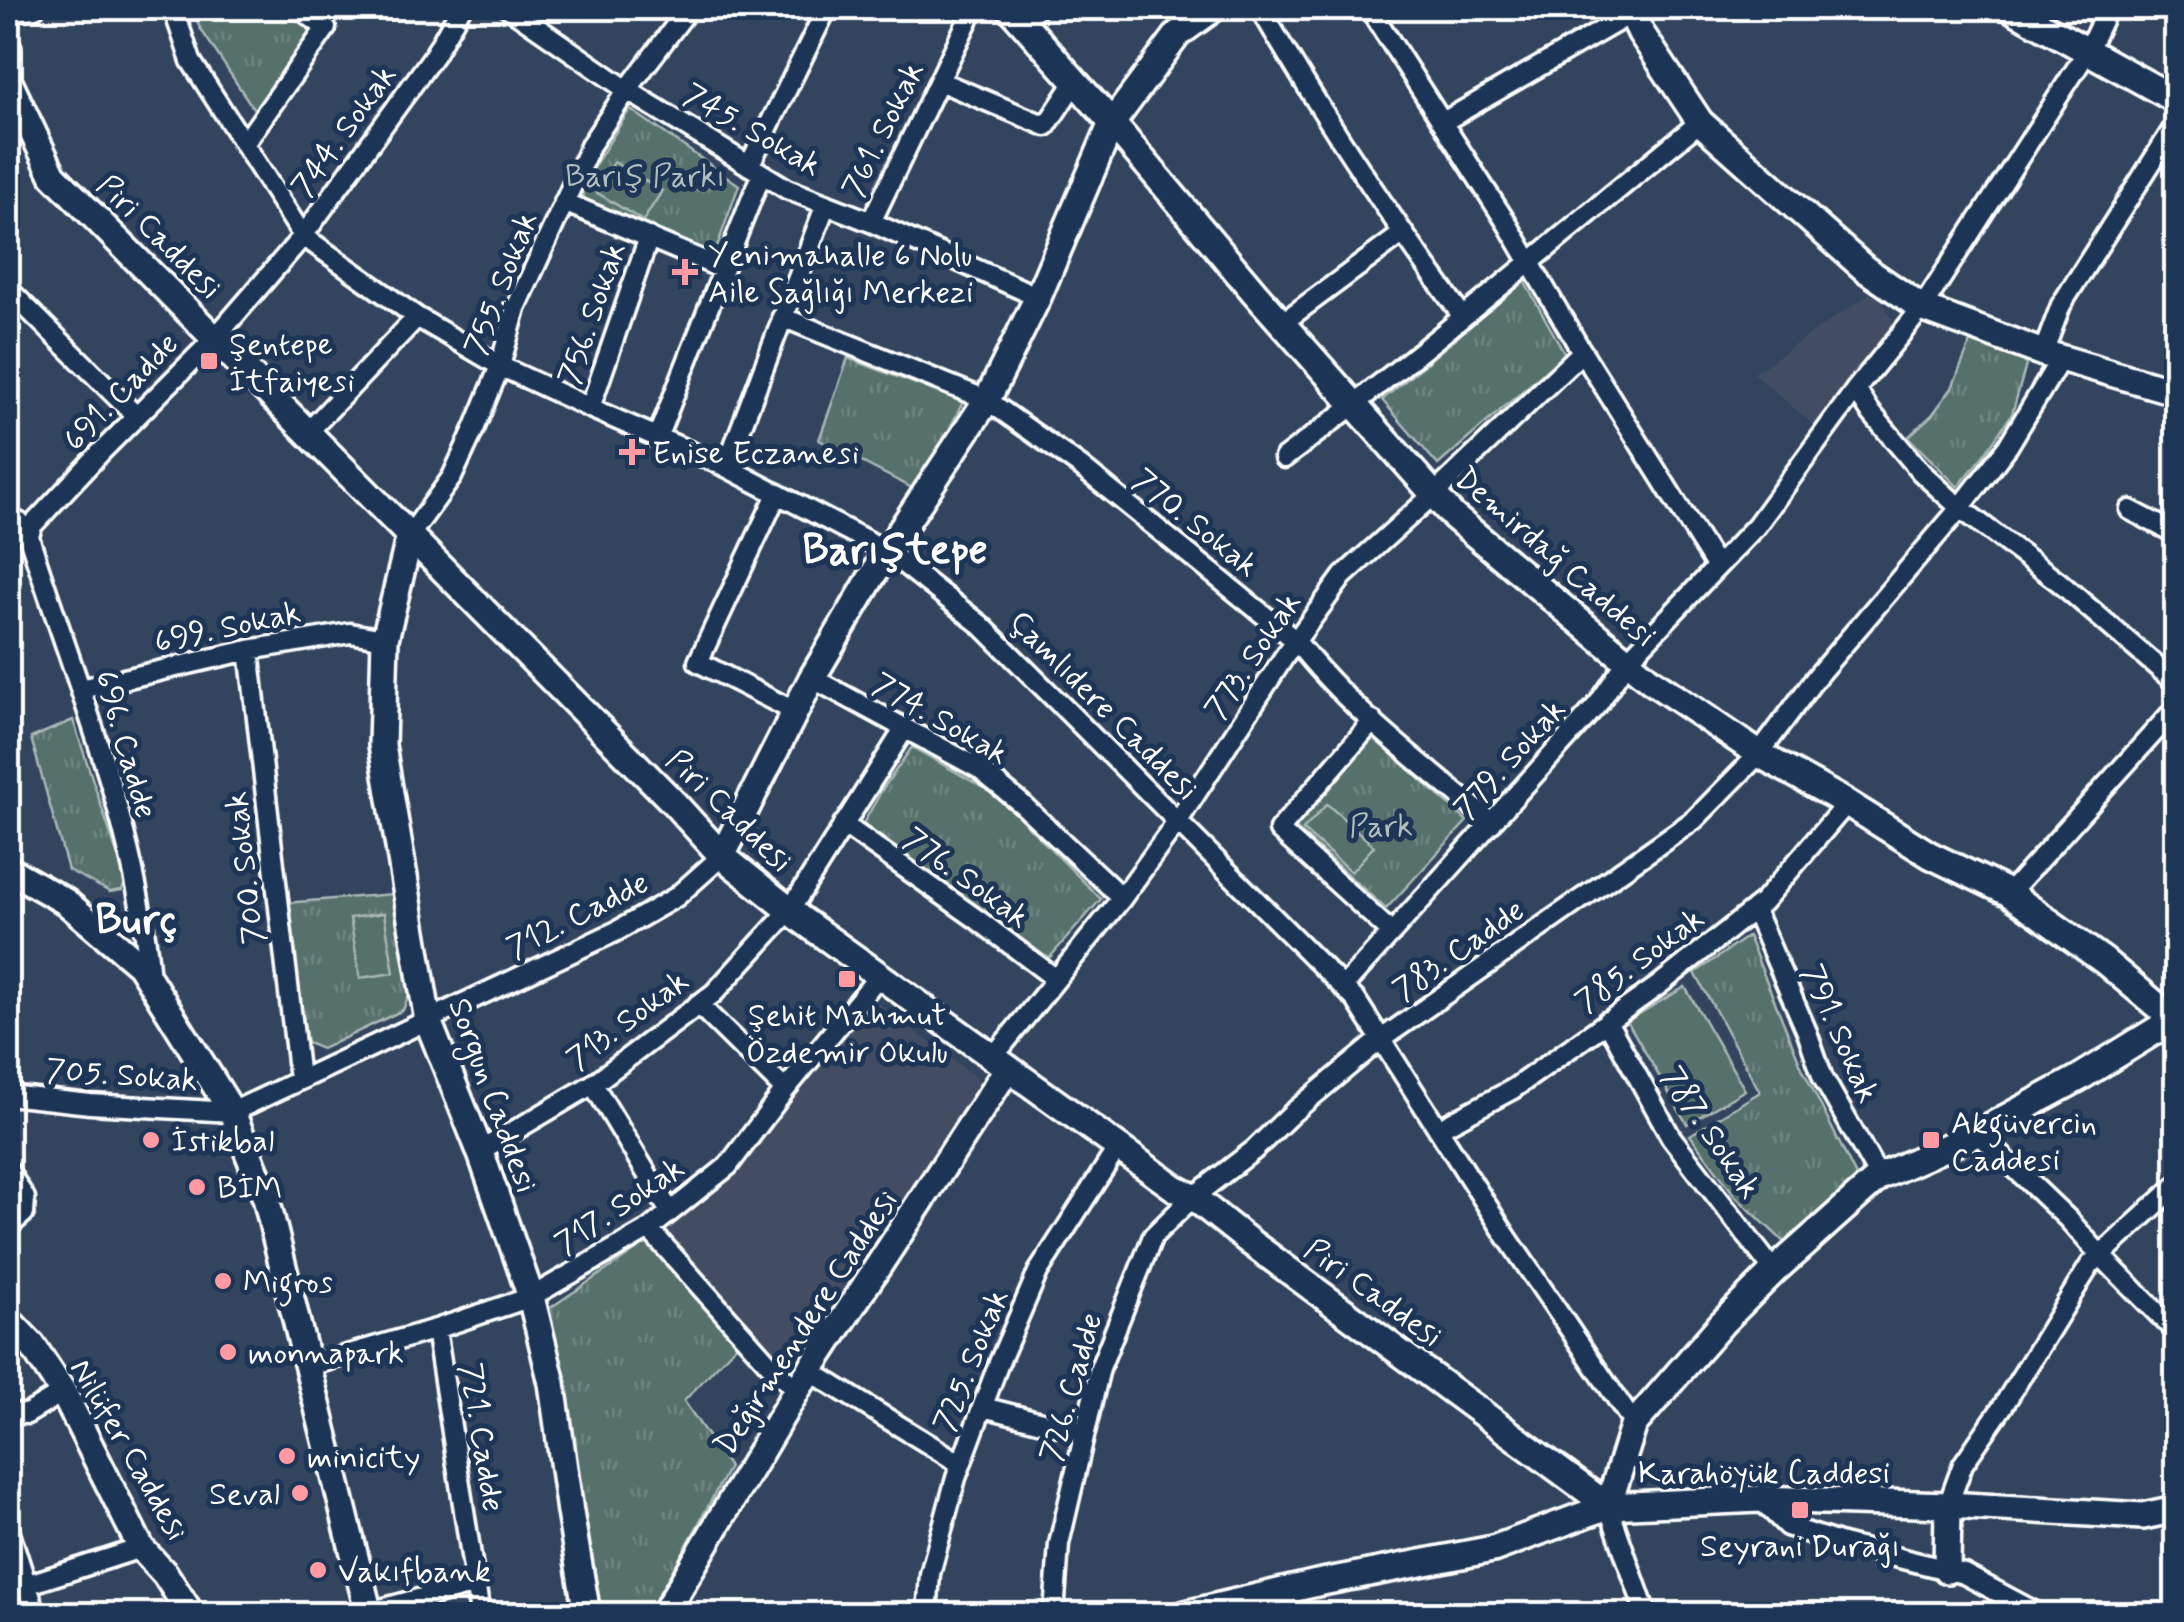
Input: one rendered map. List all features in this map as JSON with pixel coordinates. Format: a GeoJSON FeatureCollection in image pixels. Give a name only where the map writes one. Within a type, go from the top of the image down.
{"type":"FeatureCollection","features":[{"type":"Feature","properties":{"kind":"street"},"geometry":{"type":"LineString","coordinates":[[8,11],[35,8]]}},
{"type":"Feature","properties":{"kind":"street","name":"Çamlıdere Caddesi"},"geometry":{"type":"LineString","coordinates":[[173,8],[191,61],[304,236],[418,316],[500,366],[726,467],[887,550],[982,625],[1356,1000],[1506,1237],[1634,1424]]}},
{"type":"Feature","properties":{"kind":"street"},"geometry":{"type":"LineString","coordinates":[[244,144],[326,28],[299,8]]}},
{"type":"Feature","properties":{"kind":"street","name":"744. Sokak"},"geometry":{"type":"LineString","coordinates":[[214,338],[304,236],[434,54],[462,8]]}},
{"type":"Feature","properties":{"kind":"street","name":"745. Sokak"},"geometry":{"type":"LineString","coordinates":[[509,8],[627,90],[787,189],[1038,297]]}},
{"type":"Feature","properties":{"kind":"street","name":"755. Sokak"},"geometry":{"type":"LineString","coordinates":[[410,535],[452,477],[476,427],[500,366],[516,308],[591,144],[688,8]]}},
{"type":"Feature","properties":{"kind":"street"},"geometry":{"type":"LineString","coordinates":[[657,438],[723,268],[755,170],[827,8]]}},
{"type":"Feature","properties":{"kind":"street","name":"761. Sokak"},"geometry":{"type":"LineString","coordinates":[[871,222],[974,8]]}},
{"type":"Feature","properties":{"kind":"street"},"geometry":{"type":"LineString","coordinates":[[722,856],[812,678],[887,550],[986,400],[1038,297],[1112,124],[1178,34],[1214,8]]}},
{"type":"Feature","properties":{"kind":"street"},"geometry":{"type":"LineString","coordinates":[[1260,8],[1347,152],[1463,318]]}},
{"type":"Feature","properties":{"kind":"street"},"geometry":{"type":"LineString","coordinates":[[1369,8],[1716,566]]}},
{"type":"Feature","properties":{"kind":"street"},"geometry":{"type":"LineString","coordinates":[[2010,8],[2176,100]]}},
{"type":"Feature","properties":{"kind":"street","name":"779. Sokak"},"geometry":{"type":"LineString","coordinates":[[1343,987],[1598,704],[1627,661],[1756,526],[1856,389],[1922,308],[2087,52],[2108,8]]}},
{"type":"Feature","properties":{"kind":"street"},"geometry":{"type":"LineString","coordinates":[[1443,122],[1630,10],[1700,122],[1865,269],[1922,308],[2052,356],[2176,392]]}},
{"type":"Feature","properties":{"kind":"street","name":"Demirdağ Caddesi"},"geometry":{"type":"LineString","coordinates":[[1023,11],[1075,82],[1453,516],[1650,680],[1758,754],[1930,855],[2009,893],[2104,962],[2176,1021]]}},
{"type":"Feature","properties":{"kind":"street","name":"Piri Caddesi"},"geometry":{"type":"LineString","coordinates":[[8,48],[8,80],[53,175],[722,856],[879,976],[1175,1188],[1193,1197],[1608,1506]]}},
{"type":"Feature","properties":{"kind":"street"},"geometry":{"type":"LineString","coordinates":[[939,81],[1046,126],[1075,82]]}},
{"type":"Feature","properties":{"kind":"street"},"geometry":{"type":"LineString","coordinates":[[1284,458],[1463,318],[1700,122]]}},
{"type":"Feature","properties":{"kind":"street","name":"783. Cadde"},"geometry":{"type":"LineString","coordinates":[[1193,1197],[1254,1150],[1380,1040],[1694,820],[1758,754],[1817,676],[2008,446],[2052,356],[2061,305],[2176,124]]}},
{"type":"Feature","properties":{"kind":"street"},"geometry":{"type":"LineString","coordinates":[[564,202],[723,268]]}},
{"type":"Feature","properties":{"kind":"street"},"geometry":{"type":"LineString","coordinates":[[726,467],[826,204]]}},
{"type":"Feature","properties":{"kind":"street"},"geometry":{"type":"LineString","coordinates":[[1282,323],[1402,234]]}},
{"type":"Feature","properties":{"kind":"street","name":"756. Sokak"},"geometry":{"type":"LineString","coordinates":[[590,408],[649,238]]}},
{"type":"Feature","properties":{"kind":"street"},"geometry":{"type":"LineString","coordinates":[[8,289],[136,416]]}},
{"type":"Feature","properties":{"kind":"street"},"geometry":{"type":"LineString","coordinates":[[308,432],[418,316]]}},
{"type":"Feature","properties":{"kind":"street","name":"770. Sokak"},"geometry":{"type":"LineString","coordinates":[[782,317],[986,400],[1080,466],[1296,641],[1373,721],[1492,823]]}},
{"type":"Feature","properties":{"kind":"street","name":"691. Cadde"},"geometry":{"type":"LineString","coordinates":[[17,526],[214,338]]}},
{"type":"Feature","properties":{"kind":"street","name":"773. Sokak"},"geometry":{"type":"LineString","coordinates":[[1000,1062],[1056,980],[1178,820],[1343,576],[1582,352]]}},
{"type":"Feature","properties":{"kind":"street"},"geometry":{"type":"LineString","coordinates":[[1856,389],[1921,472],[1960,508],[2060,582],[2176,683]]}},
{"type":"Feature","properties":{"kind":"street"},"geometry":{"type":"LineString","coordinates":[[777,494],[698,662],[794,711]]}},
{"type":"Feature","properties":{"kind":"street"},"geometry":{"type":"LineString","coordinates":[[2130,510],[2176,534]]}},
{"type":"Feature","properties":{"kind":"street","name":"696. Cadde"},"geometry":{"type":"LineString","coordinates":[[17,526],[81,689],[146,926],[150,978]]}},
{"type":"Feature","properties":{"kind":"street","name":"Sorgun Caddesi"},"geometry":{"type":"LineString","coordinates":[[410,535],[385,639],[382,746],[428,1021],[480,1151],[531,1297],[552,1384],[587,1614]]}},
{"type":"Feature","properties":{"kind":"street","name":"699. Sokak"},"geometry":{"type":"LineString","coordinates":[[81,689],[249,650],[350,633],[385,639]]}},
{"type":"Feature","properties":{"kind":"street","name":"700. Sokak"},"geometry":{"type":"LineString","coordinates":[[249,650],[300,1078]]}},
{"type":"Feature","properties":{"kind":"street","name":"774. Sokak"},"geometry":{"type":"LineString","coordinates":[[812,678],[978,768],[1122,898]]}},
{"type":"Feature","properties":{"kind":"street"},"geometry":{"type":"LineString","coordinates":[[2009,893],[2176,708]]}},
{"type":"Feature","properties":{"kind":"street"},"geometry":{"type":"LineString","coordinates":[[1373,721],[1279,830],[1392,933]]}},
{"type":"Feature","properties":{"kind":"street","name":"713. Sokak"},"geometry":{"type":"LineString","coordinates":[[480,1151],[593,1084],[714,992],[790,910],[905,728]]}},
{"type":"Feature","properties":{"kind":"street","name":"785. Sokak"},"geometry":{"type":"LineString","coordinates":[[1438,1130],[1513,1089],[1659,985],[1754,910],[1847,804]]}},
{"type":"Feature","properties":{"kind":"street","name":"776. Sokak"},"geometry":{"type":"LineString","coordinates":[[842,824],[1056,980]]}},
{"type":"Feature","properties":{"kind":"street","name":"712. Cadde"},"geometry":{"type":"LineString","coordinates":[[232,1112],[617,931],[676,897],[722,856]]}},
{"type":"Feature","properties":{"kind":"street"},"geometry":{"type":"LineString","coordinates":[[8,869],[66,902],[140,965],[232,1112],[266,1198],[369,1614],[474,1584]]}},
{"type":"Feature","properties":{"kind":"street","name":"791. Sokak"},"geometry":{"type":"LineString","coordinates":[[1754,910],[1823,1078],[1880,1177]]}},
{"type":"Feature","properties":{"kind":"street","name":"717. Sokak"},"geometry":{"type":"LineString","coordinates":[[309,1366],[531,1297],[649,1229],[728,1166],[879,976]]}},
{"type":"Feature","properties":{"kind":"street"},"geometry":{"type":"LineString","coordinates":[[698,1004],[785,1090]]}},
{"type":"Feature","properties":{"kind":"street"},"geometry":{"type":"LineString","coordinates":[[1649,1614],[1608,1506],[1634,1424],[1722,1323],[1880,1177],[1978,1133],[2176,1021]]}},
{"type":"Feature","properties":{"kind":"street","name":"787. Sokak"},"geometry":{"type":"LineString","coordinates":[[1608,1022],[1671,1137],[1774,1272]]}},
{"type":"Feature","properties":{"kind":"street","name":"Değirmendere Caddesi"},"geometry":{"type":"LineString","coordinates":[[664,1614],[1000,1062]]}},
{"type":"Feature","properties":{"kind":"street"},"geometry":{"type":"LineString","coordinates":[[593,1084],[670,1212]]}},
{"type":"Feature","properties":{"kind":"street","name":"705. Sokak"},"geometry":{"type":"LineString","coordinates":[[8,1095],[232,1112]]}},
{"type":"Feature","properties":{"kind":"street"},"geometry":{"type":"LineString","coordinates":[[1978,1133],[2068,1219],[2176,1332]]}},
{"type":"Feature","properties":{"kind":"street","name":"725. Sokak"},"geometry":{"type":"LineString","coordinates":[[927,1614],[930,1574],[982,1406],[1038,1272],[1118,1147]]}},
{"type":"Feature","properties":{"kind":"street"},"geometry":{"type":"LineString","coordinates":[[8,1170],[25,1198],[24,1213],[8,1227]]}},
{"type":"Feature","properties":{"kind":"street"},"geometry":{"type":"LineString","coordinates":[[1947,1570],[1948,1505],[1962,1464],[2003,1406],[2090,1265],[2174,1192]]}},
{"type":"Feature","properties":{"kind":"street","name":"726. Cadde"},"geometry":{"type":"LineString","coordinates":[[1054,1614],[1059,1544],[1100,1368],[1153,1236],[1193,1197]]}},
{"type":"Feature","properties":{"kind":"street"},"geometry":{"type":"LineString","coordinates":[[649,1229],[771,1366],[961,1464]]}},
{"type":"Feature","properties":{"kind":"street","name":"Nilüfer Caddesi"},"geometry":{"type":"LineString","coordinates":[[8,1320],[32,1345],[63,1392],[141,1548],[192,1614]]}},
{"type":"Feature","properties":{"kind":"street","name":"721. Cadde"},"geometry":{"type":"LineString","coordinates":[[436,1328],[480,1614]]}},
{"type":"Feature","properties":{"kind":"street"},"geometry":{"type":"LineString","coordinates":[[8,1413],[27,1414],[63,1392]]}},
{"type":"Feature","properties":{"kind":"street"},"geometry":{"type":"LineString","coordinates":[[982,1406],[1085,1433]]}},
{"type":"Feature","properties":{"kind":"street"},"geometry":{"type":"LineString","coordinates":[[1760,1499],[1787,1526],[1964,1574],[2040,1614]]}},
{"type":"Feature","properties":{"kind":"street","name":"Karahöyük Caddesi"},"geometry":{"type":"LineString","coordinates":[[1184,1614],[1265,1605],[1493,1549],[1608,1506],[1760,1499],[2143,1516],[2176,1509]]}},
{"type":"Feature","properties":{"kind":"street"},"geometry":{"type":"LineString","coordinates":[[8,1528],[17,1587],[36,1614]]}},
{"type":"Feature","properties":{"kind":"street"},"geometry":{"type":"LineString","coordinates":[[17,1587],[141,1548]]}},
{"type":"Feature","properties":{"kind":"shaded area"},"geometry":{"type":"Polygon","coordinates":[[[1875,290],[1896,325],[1818,429],[1754,373],[1875,290]]]}},
{"type":"Feature","properties":{"kind":"shaded area"},"geometry":{"type":"Polygon","coordinates":[[[873,999],[979,1080],[921,1174],[787,1366],[660,1232],[733,1173],[873,999]]]}},
{"type":"Feature","properties":{"kind":"green space"},"geometry":{"type":"Polygon","coordinates":[[[192,8],[305,8],[324,22],[257,114],[200,28],[192,8]]]}},
{"type":"Feature","properties":{"kind":"green space","name":"Barış Parkı"},"geometry":{"type":"Polygon","coordinates":[[[630,109],[739,185],[717,247],[709,251],[584,200],[581,187],[630,109]]]}},
{"type":"Feature","properties":{"kind":"green space"},"geometry":{"type":"Polygon","coordinates":[[[614,162],[662,191],[643,221],[596,192],[614,162]]]}},
{"type":"Feature","properties":{"kind":"green space"},"geometry":{"type":"Polygon","coordinates":[[[1524,281],[1565,354],[1438,465],[1382,400],[1524,281]]]}},
{"type":"Feature","properties":{"kind":"green space"},"geometry":{"type":"Polygon","coordinates":[[[1974,334],[2019,349],[2026,365],[2012,414],[1958,487],[1908,437],[1932,415],[1952,388],[1974,334]]]}},
{"type":"Feature","properties":{"kind":"green space"},"geometry":{"type":"Polygon","coordinates":[[[848,358],[963,402],[918,491],[819,440],[848,358]]]}},
{"type":"Feature","properties":{"kind":"green space"},"geometry":{"type":"Polygon","coordinates":[[[73,720],[126,881],[122,890],[110,892],[68,870],[31,738],[73,720]]]}},
{"type":"Feature","properties":{"kind":"green space","name":"Park"},"geometry":{"type":"Polygon","coordinates":[[[1363,728],[1467,821],[1386,909],[1283,817],[1363,728]]]}},
{"type":"Feature","properties":{"kind":"green space"},"geometry":{"type":"Polygon","coordinates":[[[912,747],[998,796],[1101,899],[1050,957],[1034,953],[863,824],[912,747]]]}},
{"type":"Feature","properties":{"kind":"green space"},"geometry":{"type":"Polygon","coordinates":[[[1327,804],[1374,846],[1351,872],[1303,830],[1327,804]]]}},
{"type":"Feature","properties":{"kind":"green space"},"geometry":{"type":"Polygon","coordinates":[[[393,894],[409,995],[403,1010],[322,1049],[307,1043],[286,903],[393,894]]]}},
{"type":"Feature","properties":{"kind":"green space"},"geometry":{"type":"Polygon","coordinates":[[[384,913],[394,973],[360,978],[350,918],[384,913]]]}},
{"type":"Feature","properties":{"kind":"green space"},"geometry":{"type":"Polygon","coordinates":[[[1748,936],[1802,1068],[1858,1180],[1785,1243],[1736,1197],[1690,1135],[1760,1092],[1695,973],[1748,936]]]}},
{"type":"Feature","properties":{"kind":"green space"},"geometry":{"type":"Polygon","coordinates":[[[1685,987],[1745,1090],[1687,1124],[1627,1021],[1685,987]]]}},
{"type":"Feature","properties":{"kind":"green space"},"geometry":{"type":"Polygon","coordinates":[[[648,1242],[740,1341],[684,1401],[729,1467],[650,1614],[595,1614],[547,1310],[648,1242]]]}},
{"type":"Feature","properties":{"kind":"place","name":"Yenimahalle 6 Nolu Aile Sağlığı Merkezi"},"geometry":{"type":"Point","coordinates":[685,272]}},
{"type":"Feature","properties":{"kind":"place","name":"Şentepe İtfaiyesi"},"geometry":{"type":"Point","coordinates":[209,361]}},
{"type":"Feature","properties":{"kind":"place","name":"Enise Eczanesi"},"geometry":{"type":"Point","coordinates":[632,452]}},
{"type":"Feature","properties":{"kind":"place","name":"Şehit Mahmut Özdemir Okulu"},"geometry":{"type":"Point","coordinates":[847,979]}},
{"type":"Feature","properties":{"kind":"place","name":"İstikbal"},"geometry":{"type":"Point","coordinates":[151,1140]}},
{"type":"Feature","properties":{"kind":"place","name":"Akgüvercin Caddesi"},"geometry":{"type":"Point","coordinates":[1931,1140]}},
{"type":"Feature","properties":{"kind":"place","name":"BİM"},"geometry":{"type":"Point","coordinates":[197,1187]}},
{"type":"Feature","properties":{"kind":"place","name":"Migros"},"geometry":{"type":"Point","coordinates":[223,1281]}},
{"type":"Feature","properties":{"kind":"place","name":"monnapark"},"geometry":{"type":"Point","coordinates":[228,1352]}},
{"type":"Feature","properties":{"kind":"place","name":"minicity"},"geometry":{"type":"Point","coordinates":[287,1456]}},
{"type":"Feature","properties":{"kind":"place","name":"Seval"},"geometry":{"type":"Point","coordinates":[300,1493]}},
{"type":"Feature","properties":{"kind":"place","name":"Seyrani Durağı"},"geometry":{"type":"Point","coordinates":[1800,1510]}},
{"type":"Feature","properties":{"kind":"place","name":"Vakıfbank"},"geometry":{"type":"Point","coordinates":[318,1570]}},
{"type":"Feature","properties":{"kind":"district","name":"Barıştepe"},"geometry":{"type":"Point","coordinates":[895,548]}},
{"type":"Feature","properties":{"kind":"district","name":"Burç"},"geometry":{"type":"Point","coordinates":[136,918]}}]}
